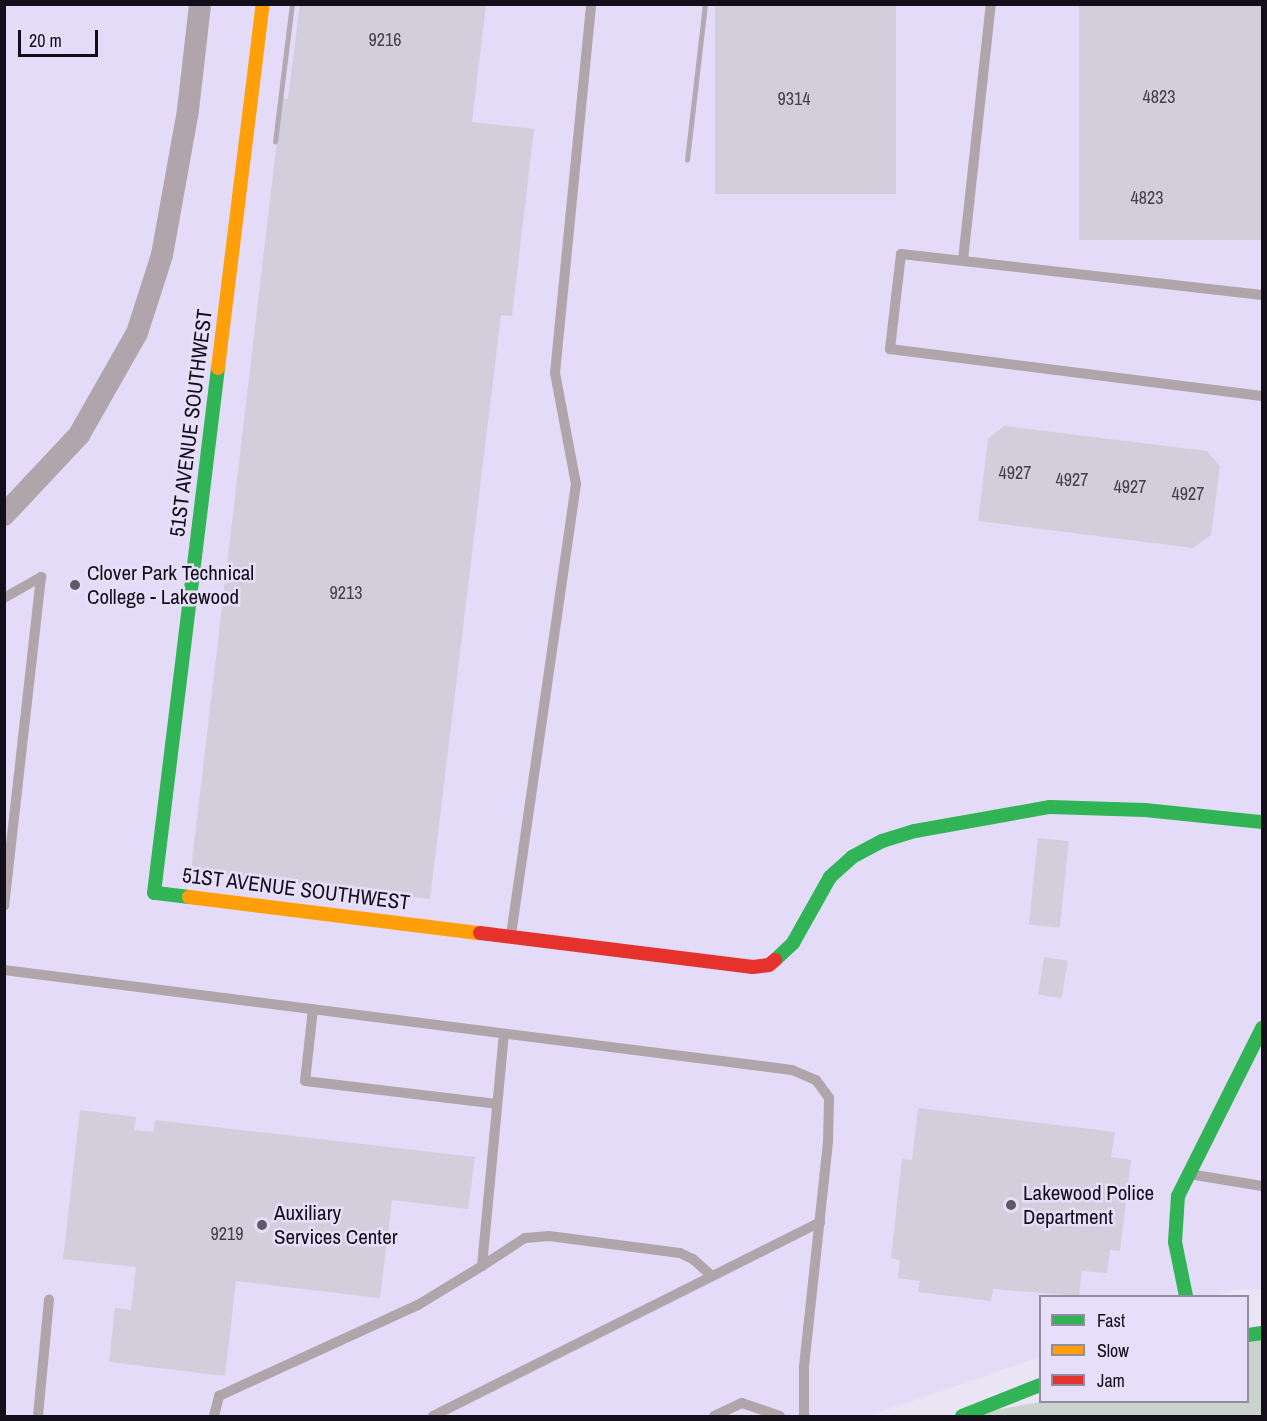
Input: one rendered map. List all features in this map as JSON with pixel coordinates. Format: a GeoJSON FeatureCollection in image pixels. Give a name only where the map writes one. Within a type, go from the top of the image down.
{"type":"FeatureCollection","features":[{"type":"Feature","properties":{"kind":"street"},"geometry":{"type":"LineString","coordinates":[[4,515],[79,435],[137,333],[162,255],[188,110],[200,4]]}},
{"type":"Feature","properties":{"kind":"street","name":"51ST AVENUE SOUTHWEST"},"geometry":{"type":"LineString","coordinates":[[263,4],[154,893],[761,966],[769,965],[793,943],[830,877],[852,857],[882,841],[915,831],[1050,807],[1145,810],[1263,822]]}},
{"type":"Feature","properties":{"kind":"street"},"geometry":{"type":"LineString","coordinates":[[1186,1295],[1178,1267],[1175,1219],[1186,1174],[1263,1028]]}},
{"type":"Feature","properties":{"kind":"street"},"geometry":{"type":"LineString","coordinates":[[962,1416],[1039,1386]]}},
{"type":"Feature","properties":{"kind":"lane"},"geometry":{"type":"LineString","coordinates":[[511,937],[576,484],[555,373],[591,4]]}},
{"type":"Feature","properties":{"kind":"lane"},"geometry":{"type":"LineString","coordinates":[[963,260],[991,4]]}},
{"type":"Feature","properties":{"kind":"lane"},"geometry":{"type":"LineString","coordinates":[[1263,295],[900,254],[890,349],[1263,396]]}},
{"type":"Feature","properties":{"kind":"lane"},"geometry":{"type":"LineString","coordinates":[[4,598],[41,577],[4,906]]}},
{"type":"Feature","properties":{"kind":"lane"},"geometry":{"type":"LineString","coordinates":[[4,970],[792,1070],[816,1080],[829,1098],[820,1222],[804,1368],[804,1416]]}},
{"type":"Feature","properties":{"kind":"lane"},"geometry":{"type":"LineString","coordinates":[[313,1010],[305,1081],[497,1104]]}},
{"type":"Feature","properties":{"kind":"lane"},"geometry":{"type":"LineString","coordinates":[[482,1266],[504,1035]]}},
{"type":"Feature","properties":{"kind":"lane"},"geometry":{"type":"LineString","coordinates":[[1186,1174],[1263,1186]]}},
{"type":"Feature","properties":{"kind":"lane"},"geometry":{"type":"LineString","coordinates":[[433,1416],[820,1222]]}},
{"type":"Feature","properties":{"kind":"lane"},"geometry":{"type":"LineString","coordinates":[[214,1416],[219,1396],[418,1305],[525,1238],[549,1236],[680,1253],[693,1259],[712,1276]]}},
{"type":"Feature","properties":{"kind":"lane"},"geometry":{"type":"LineString","coordinates":[[38,1416],[49,1300]]}},
{"type":"Feature","properties":{"kind":"lane"},"geometry":{"type":"LineString","coordinates":[[714,1416],[742,1403],[780,1416]]}},
{"type":"Feature","properties":{"kind":"shaded area"},"geometry":{"type":"Polygon","coordinates":[[[5,5],[1262,5],[1262,1289],[1235,1290],[1220,1295],[1039,1295],[1039,1357],[869,1416],[5,1416],[5,5]]]}},
{"type":"Feature","properties":{"kind":"shaded area"},"geometry":{"type":"Polygon","coordinates":[[[1262,1333],[1262,1416],[962,1416],[1039,1402],[1249,1403],[1249,1335],[1262,1333]]]}},
{"type":"Feature","properties":{"kind":"building"},"geometry":{"type":"Polygon","coordinates":[[[300,4],[486,4],[472,122],[534,129],[512,316],[501,315],[430,899],[191,870],[282,98],[288,99],[300,4]]]}},
{"type":"Feature","properties":{"kind":"building"},"geometry":{"type":"Polygon","coordinates":[[[715,4],[896,4],[896,194],[715,194],[715,4]]]}},
{"type":"Feature","properties":{"kind":"building"},"geometry":{"type":"Polygon","coordinates":[[[1079,4],[1262,4],[1262,240],[1079,240],[1079,4]]]}},
{"type":"Feature","properties":{"kind":"building"},"geometry":{"type":"Polygon","coordinates":[[[1004,426],[1207,451],[1220,467],[1211,535],[1193,548],[978,521],[988,439],[1004,426]]]}},
{"type":"Feature","properties":{"kind":"building"},"geometry":{"type":"Polygon","coordinates":[[[1038,838],[1069,841],[1060,928],[1029,925],[1038,838]]]}},
{"type":"Feature","properties":{"kind":"building"},"geometry":{"type":"Polygon","coordinates":[[[1044,957],[1068,961],[1062,998],[1038,995],[1044,957]]]}},
{"type":"Feature","properties":{"kind":"building","name":"Lakewood Police Department"},"geometry":{"type":"Polygon","coordinates":[[[918,1108],[1115,1132],[1111,1157],[1131,1160],[1120,1251],[1110,1250],[1107,1273],[1082,1271],[1079,1295],[993,1289],[991,1301],[918,1292],[920,1281],[898,1278],[900,1260],[891,1258],[902,1159],[912,1160],[918,1108]]]}},
{"type":"Feature","properties":{"kind":"building"},"geometry":{"type":"Polygon","coordinates":[[[80,1110],[136,1117],[134,1130],[154,1132],[155,1120],[475,1157],[468,1209],[392,1200],[380,1298],[236,1281],[225,1376],[109,1362],[115,1308],[131,1310],[136,1267],[63,1259],[80,1110]]]}},
{"type":"Feature","properties":{"kind":"railway"},"geometry":{"type":"LineString","coordinates":[[275,142],[292,4]]}},
{"type":"Feature","properties":{"kind":"railway"},"geometry":{"type":"LineString","coordinates":[[687,160],[705,4]]}},
{"type":"Feature","properties":{"kind":"traffic: fast"},"geometry":{"type":"LineString","coordinates":[[189,897],[154,893],[218,368]]}},
{"type":"Feature","properties":{"kind":"traffic: fast"},"geometry":{"type":"LineString","coordinates":[[775,960],[793,943],[830,877],[852,857],[882,841],[915,831],[1050,807],[1145,810],[1262,822]]}},
{"type":"Feature","properties":{"kind":"traffic: fast"},"geometry":{"type":"LineString","coordinates":[[1186,1295],[1175,1242],[1178,1196],[1262,1028]]}},
{"type":"Feature","properties":{"kind":"traffic: fast"},"geometry":{"type":"LineString","coordinates":[[1249,1335],[1262,1333]]}},
{"type":"Feature","properties":{"kind":"traffic: fast"},"geometry":{"type":"LineString","coordinates":[[962,1416],[1039,1385]]}},
{"type":"Feature","properties":{"kind":"traffic: slow"},"geometry":{"type":"LineString","coordinates":[[218,368],[263,4]]}},
{"type":"Feature","properties":{"kind":"traffic: slow"},"geometry":{"type":"LineString","coordinates":[[189,897],[480,933]]}},
{"type":"Feature","properties":{"kind":"traffic: jam"},"geometry":{"type":"LineString","coordinates":[[480,933],[753,967],[769,965],[775,960]]}},
{"type":"Feature","properties":{"kind":"place","name":"Clover Park Technical College - Lakewood"},"geometry":{"type":"Point","coordinates":[75,585]}},
{"type":"Feature","properties":{"kind":"place","name":"Lakewood Police Department"},"geometry":{"type":"Point","coordinates":[1011,1205]}},
{"type":"Feature","properties":{"kind":"place","name":"Auxiliary Services Center"},"geometry":{"type":"Point","coordinates":[262,1225]}}]}
